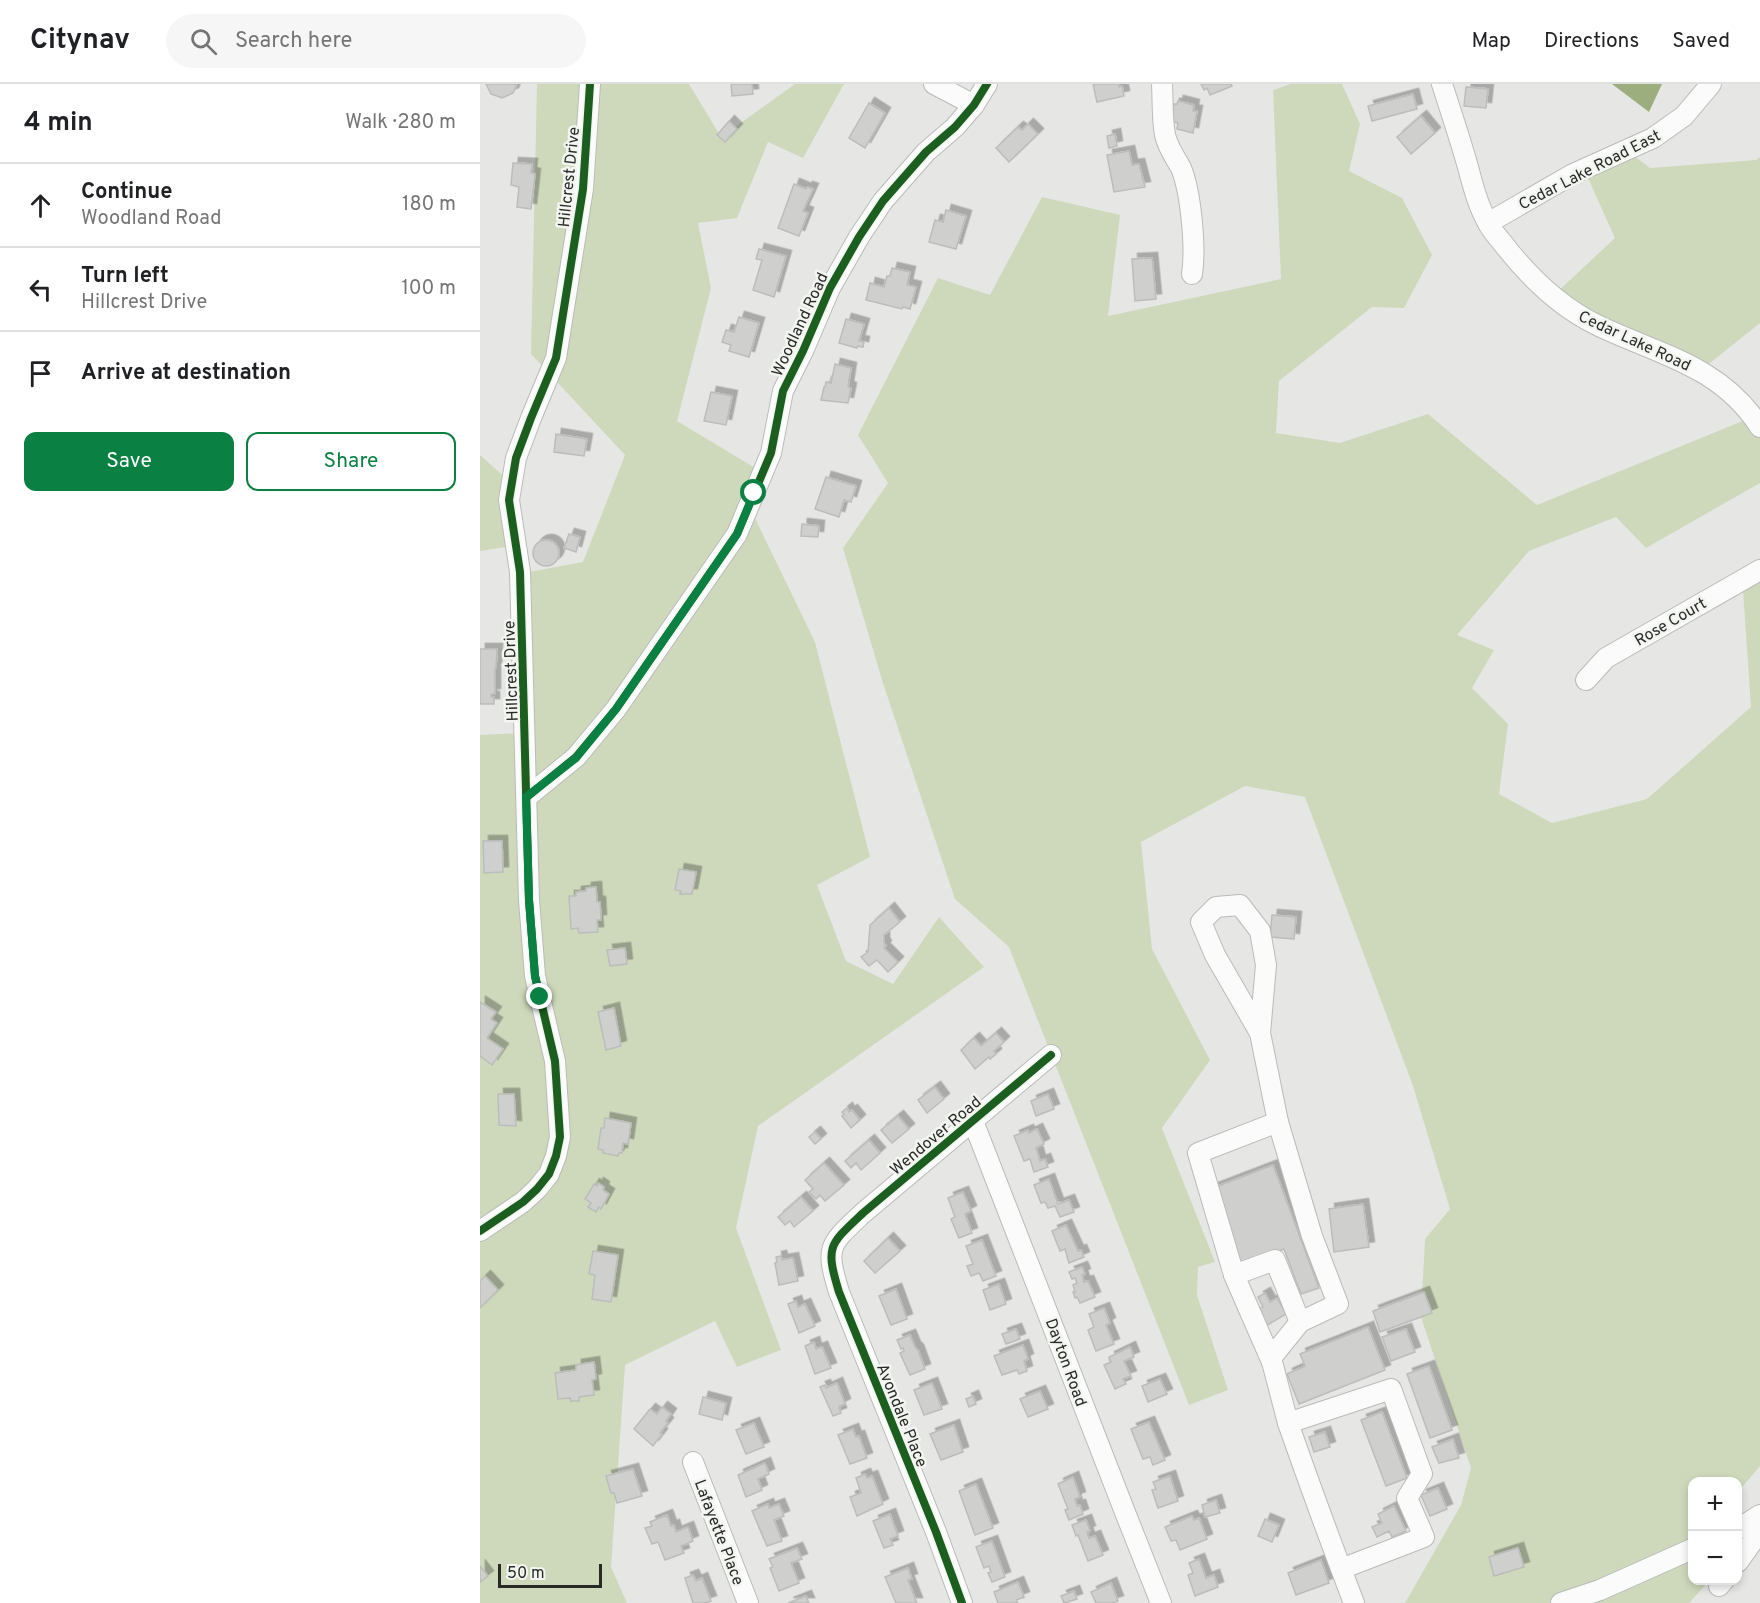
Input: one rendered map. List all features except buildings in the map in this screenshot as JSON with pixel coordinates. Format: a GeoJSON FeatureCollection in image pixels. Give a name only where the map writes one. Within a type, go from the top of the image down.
{"type":"FeatureCollection","features":[{"type":"Feature","properties":{"kind":"street","name":"Hillcrest Drive"},"geometry":{"type":"LineString","coordinates":[[480,1231],[523,1202],[537,1189],[553,1165],[560,1137],[555,1061],[535,976],[529,900],[520,572],[509,500],[516,458],[556,358],[583,189],[590,84]]}},
{"type":"Feature","properties":{"kind":"street"},"geometry":{"type":"LineString","coordinates":[[934,84],[974,105]]}},
{"type":"Feature","properties":{"kind":"street","name":"Woodland Road"},"geometry":{"type":"LineString","coordinates":[[526,797],[576,758],[616,709],[737,534],[771,453],[783,391],[830,288],[883,201],[926,152],[955,127],[974,105],[987,84]]}},
{"type":"Feature","properties":{"kind":"street"},"geometry":{"type":"LineString","coordinates":[[1162,84],[1165,134],[1169,149],[1181,169],[1189,201],[1194,258],[1192,274]]}},
{"type":"Feature","properties":{"kind":"street","name":"Cedar Lake Road"},"geometry":{"type":"LineString","coordinates":[[1443,84],[1474,190],[1488,223],[1519,265],[1551,295],[1594,324],[1694,367],[1716,380],[1736,397],[1760,427]]}},
{"type":"Feature","properties":{"kind":"street","name":"Cedar Lake Road East"},"geometry":{"type":"LineString","coordinates":[[1488,223],[1573,174],[1653,138],[1684,116],[1711,84]]}},
{"type":"Feature","properties":{"kind":"street","name":"Rose Court"},"geometry":{"type":"LineString","coordinates":[[1586,680],[1606,658],[1760,570]]}},
{"type":"Feature","properties":{"kind":"street"},"geometry":{"type":"LineString","coordinates":[[1260,1033],[1215,955],[1201,922],[1216,907],[1240,904],[1260,931],[1266,965],[1260,1033],[1278,1122],[1312,1236],[1338,1304],[1300,1322],[1271,1358],[1272,1362]]}},
{"type":"Feature","properties":{"kind":"street","name":"Wendover Road"},"geometry":{"type":"LineString","coordinates":[[838,1237],[863,1213],[1051,1055]]}},
{"type":"Feature","properties":{"kind":"street","name":"Dayton Road"},"geometry":{"type":"LineString","coordinates":[[973,1121],[1161,1603]]}},
{"type":"Feature","properties":{"kind":"street"},"geometry":{"type":"LineString","coordinates":[[1278,1122],[1198,1153],[1234,1275],[1272,1362],[1288,1423],[1354,1603]]}},
{"type":"Feature","properties":{"kind":"street","name":"Avondale Place"},"geometry":{"type":"LineString","coordinates":[[838,1237],[831,1250],[831,1266],[839,1292],[936,1532],[962,1603]]}},
{"type":"Feature","properties":{"kind":"street"},"geometry":{"type":"LineString","coordinates":[[1234,1275],[1275,1260],[1300,1322]]}},
{"type":"Feature","properties":{"kind":"street"},"geometry":{"type":"LineString","coordinates":[[1288,1423],[1391,1389],[1422,1474],[1407,1498],[1424,1537],[1341,1569]]}},
{"type":"Feature","properties":{"kind":"street","name":"Lafayette Place"},"geometry":{"type":"LineString","coordinates":[[693,1462],[748,1603]]}},
{"type":"Feature","properties":{"kind":"street"},"geometry":{"type":"LineString","coordinates":[[1742,1526],[1760,1515]]}},
{"type":"Feature","properties":{"kind":"street"},"geometry":{"type":"LineString","coordinates":[[1742,1555],[1760,1531]]}},
{"type":"Feature","properties":{"kind":"street"},"geometry":{"type":"LineString","coordinates":[[1560,1603],[1600,1590],[1688,1551]]}},
{"type":"Feature","properties":{"kind":"shaded area"},"geometry":{"type":"Polygon","coordinates":[[[537,84],[689,84],[721,137],[795,84],[844,84],[803,158],[768,142],[737,218],[698,223],[711,288],[677,421],[767,475],[752,512],[815,642],[870,857],[817,885],[846,961],[893,984],[939,917],[984,967],[758,1126],[736,1228],[781,1350],[737,1367],[715,1321],[625,1365],[611,1567],[627,1603],[480,1603],[480,735],[522,733],[518,574],[583,562],[625,455],[531,354],[537,84]]]}},
{"type":"Feature","properties":{"kind":"shaded area"},"geometry":{"type":"Polygon","coordinates":[[[1291,84],[1342,84],[1360,124],[1349,171],[1402,198],[1432,255],[1404,308],[1372,307],[1279,381],[1276,433],[1340,443],[1428,414],[1537,505],[1750,418],[1760,434],[1760,483],[1646,548],[1616,517],[1529,551],[1457,635],[1494,650],[1472,688],[1508,724],[1499,794],[1552,823],[1647,799],[1751,707],[1742,576],[1760,566],[1760,1466],[1742,1487],[1742,1477],[1688,1477],[1688,1585],[1705,1585],[1689,1603],[1405,1603],[1461,1505],[1471,1468],[1421,1317],[1425,1239],[1450,1209],[1413,1086],[1305,797],[1245,786],[1141,842],[1152,949],[1210,1060],[1162,1128],[1215,1262],[1198,1267],[1197,1295],[1228,1390],[1189,1405],[1009,947],[955,899],[882,680],[843,548],[888,483],[858,435],[938,278],[990,295],[1042,197],[1120,215],[1108,316],[1281,279],[1273,90],[1291,84]]]}},
{"type":"Feature","properties":{"kind":"shaded area"},"geometry":{"type":"Polygon","coordinates":[[[1612,84],[1662,84],[1649,112],[1612,84]]]}},
{"type":"Feature","properties":{"kind":"shaded area"},"geometry":{"type":"Polygon","coordinates":[[[1624,148],[1650,168],[1756,160],[1760,157],[1760,323],[1700,371],[1555,294],[1615,238],[1583,167],[1624,148]]]}},
{"type":"Feature","properties":{"kind":"shaded area"},"geometry":{"type":"Polygon","coordinates":[[[480,455],[510,482],[517,545],[480,551],[480,455]]]}},
{"type":"Feature","properties":{"kind":"cycle path"},"geometry":{"type":"LineString","coordinates":[[480,1231],[523,1202],[537,1189],[549,1174],[560,1137],[555,1061],[535,976],[529,900],[520,572],[509,500],[516,458],[556,358],[583,189],[590,84]]}},
{"type":"Feature","properties":{"kind":"cycle path"},"geometry":{"type":"LineString","coordinates":[[527,797],[576,757],[616,709],[737,534],[771,453],[783,391],[830,288],[883,201],[926,152],[955,127],[974,105],[987,84]]}},
{"type":"Feature","properties":{"kind":"cycle path"},"geometry":{"type":"LineString","coordinates":[[962,1603],[936,1532],[839,1292],[831,1255],[833,1247],[843,1232],[863,1213],[1051,1055]]}},
{"type":"Feature","properties":{"kind":"route"},"geometry":{"type":"LineString","coordinates":[[540,997],[535,976],[529,900],[526,797],[576,758],[616,709],[737,534],[754,493]]}}]}
